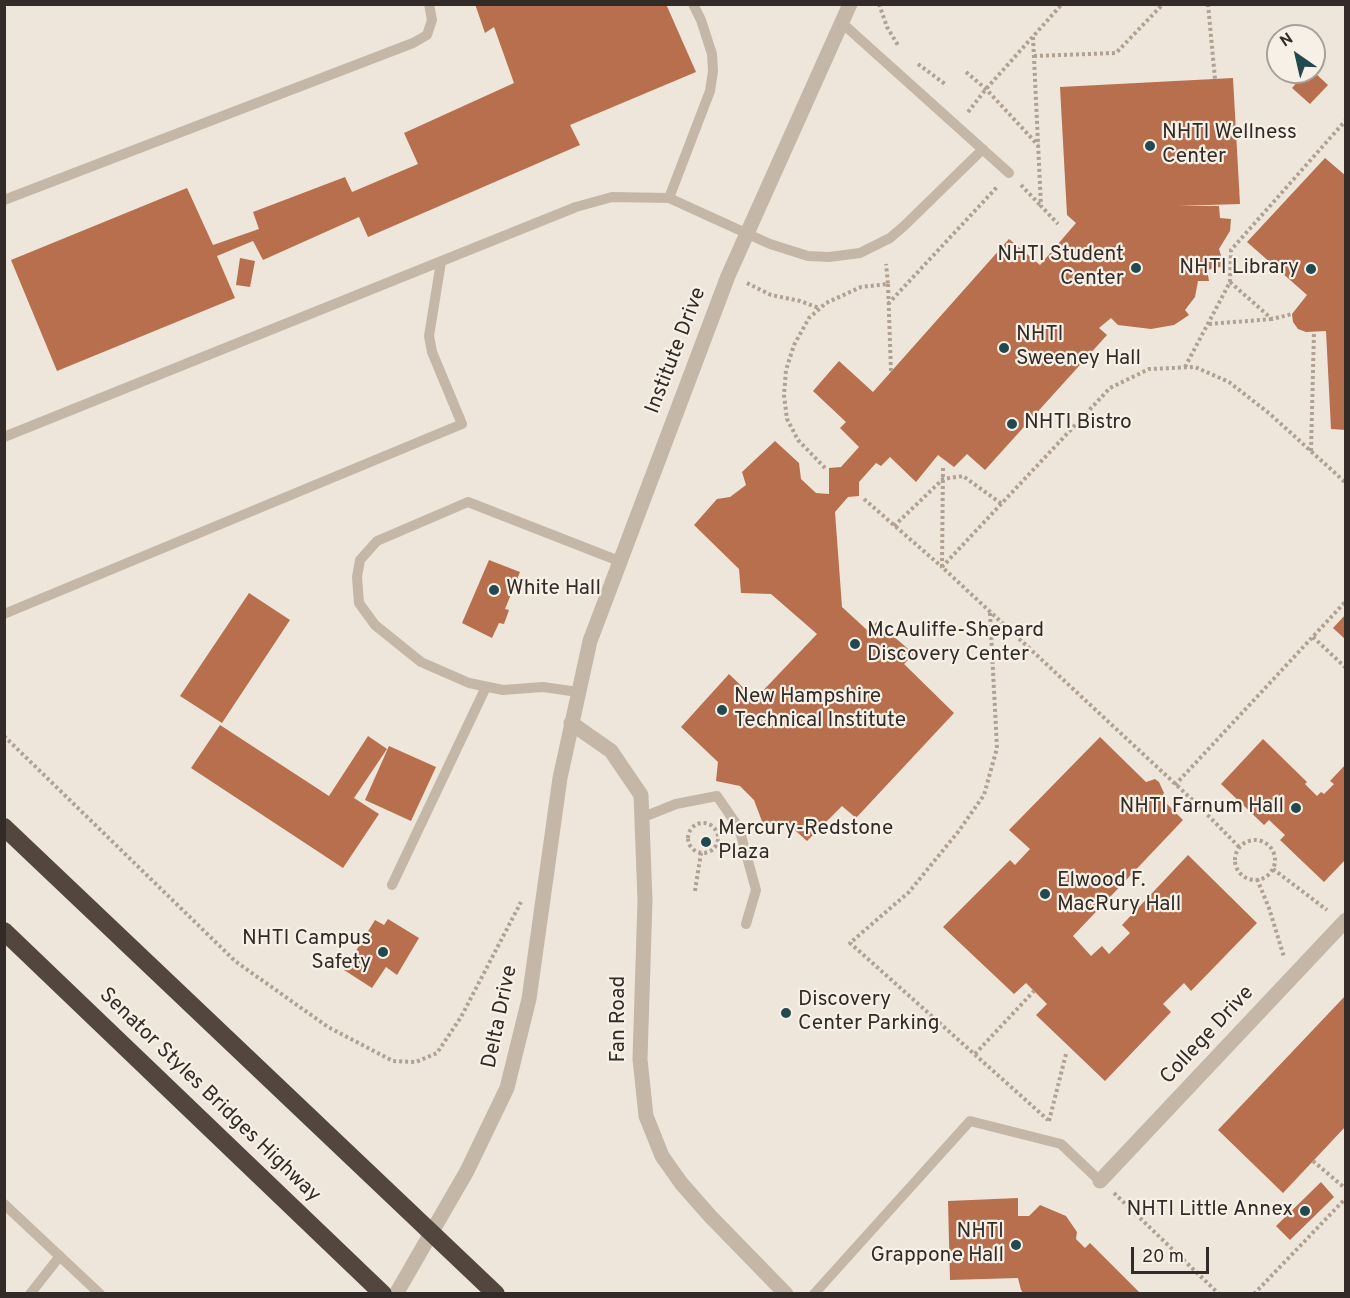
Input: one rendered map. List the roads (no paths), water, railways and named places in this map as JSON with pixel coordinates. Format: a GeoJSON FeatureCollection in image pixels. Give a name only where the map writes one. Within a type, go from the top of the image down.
{"type":"FeatureCollection","features":[{"type":"Feature","properties":{"kind":"highway"},"geometry":{"type":"LineString","coordinates":[[4,827],[496,1293]]}},
{"type":"Feature","properties":{"kind":"highway","name":"Senator Styles Bridges Highway"},"geometry":{"type":"LineString","coordinates":[[4,931],[383,1293]]}},
{"type":"Feature","properties":{"kind":"street","name":"Institute Drive"},"geometry":{"type":"LineString","coordinates":[[571,723],[590,641],[724,287],[850,4]]}},
{"type":"Feature","properties":{"kind":"street","name":"Fan Road"},"geometry":{"type":"LineString","coordinates":[[571,723],[611,751],[641,795],[645,900],[639,1059],[646,1116],[662,1156],[681,1183],[710,1216],[786,1293]]}},
{"type":"Feature","properties":{"kind":"street","name":"Delta Drive"},"geometry":{"type":"LineString","coordinates":[[396,1293],[467,1172],[507,1088],[529,999],[560,778],[571,723]]}},
{"type":"Feature","properties":{"kind":"street","name":"College Drive"},"geometry":{"type":"LineString","coordinates":[[1100,1180],[1346,920]]}},
{"type":"Feature","properties":{"kind":"lane"},"geometry":{"type":"LineString","coordinates":[[4,200],[413,43],[427,35],[432,20],[429,4]]}},
{"type":"Feature","properties":{"kind":"lane"},"geometry":{"type":"LineString","coordinates":[[669,198],[710,92],[713,71],[712,54],[693,4]]}},
{"type":"Feature","properties":{"kind":"lane"},"geometry":{"type":"LineString","coordinates":[[842,23],[1009,173]]}},
{"type":"Feature","properties":{"kind":"lane"},"geometry":{"type":"LineString","coordinates":[[4,436],[576,207],[612,197],[669,198],[770,244],[808,256],[829,257],[860,253],[882,242],[904,226],[983,149]]}},
{"type":"Feature","properties":{"kind":"lane"},"geometry":{"type":"LineString","coordinates":[[4,614],[462,424],[432,352],[429,336],[441,262]]}},
{"type":"Feature","properties":{"kind":"lane"},"geometry":{"type":"LineString","coordinates":[[578,692],[543,687],[502,690],[486,687],[469,683],[421,662],[375,625],[359,603],[357,577],[360,560],[377,541],[468,502],[619,561]]}},
{"type":"Feature","properties":{"kind":"lane"},"geometry":{"type":"LineString","coordinates":[[392,885],[486,687]]}},
{"type":"Feature","properties":{"kind":"lane"},"geometry":{"type":"LineString","coordinates":[[641,819],[676,804],[717,796],[739,828],[756,890],[746,924]]}},
{"type":"Feature","properties":{"kind":"lane"},"geometry":{"type":"LineString","coordinates":[[814,1293],[970,1121],[1061,1144],[1100,1180]]}},
{"type":"Feature","properties":{"kind":"lane"},"geometry":{"type":"LineString","coordinates":[[4,1204],[100,1293]]}},
{"type":"Feature","properties":{"kind":"lane"},"geometry":{"type":"LineString","coordinates":[[30,1293],[60,1256]]}},
{"type":"Feature","properties":{"kind":"place","name":"NHTI Wellness Center"},"geometry":{"type":"Point","coordinates":[1150,146]}},
{"type":"Feature","properties":{"kind":"place","name":"NHTI Student Center"},"geometry":{"type":"Point","coordinates":[1136,268]}},
{"type":"Feature","properties":{"kind":"place","name":"NHTI Library"},"geometry":{"type":"Point","coordinates":[1311,269]}},
{"type":"Feature","properties":{"kind":"place","name":"NHTI Sweeney Hall"},"geometry":{"type":"Point","coordinates":[1004,348]}},
{"type":"Feature","properties":{"kind":"place","name":"NHTI Bistro"},"geometry":{"type":"Point","coordinates":[1012,424]}},
{"type":"Feature","properties":{"kind":"place","name":"White Hall"},"geometry":{"type":"Point","coordinates":[494,590]}},
{"type":"Feature","properties":{"kind":"place","name":"McAuliffe-Shepard Discovery Center"},"geometry":{"type":"Point","coordinates":[855,644]}},
{"type":"Feature","properties":{"kind":"place","name":"New Hampshire Technical Institute"},"geometry":{"type":"Point","coordinates":[722,710]}},
{"type":"Feature","properties":{"kind":"place","name":"NHTI Farnum Hall"},"geometry":{"type":"Point","coordinates":[1296,808]}},
{"type":"Feature","properties":{"kind":"place","name":"Mercury-Redstone Plaza"},"geometry":{"type":"Point","coordinates":[706,842]}},
{"type":"Feature","properties":{"kind":"place","name":"Elwood F. MacRury Hall"},"geometry":{"type":"Point","coordinates":[1045,894]}},
{"type":"Feature","properties":{"kind":"place","name":"NHTI Campus Safety"},"geometry":{"type":"Point","coordinates":[383,952]}},
{"type":"Feature","properties":{"kind":"place","name":"Discovery Center Parking"},"geometry":{"type":"Point","coordinates":[786,1013]}},
{"type":"Feature","properties":{"kind":"place","name":"NHTI Little Annex"},"geometry":{"type":"Point","coordinates":[1305,1211]}},
{"type":"Feature","properties":{"kind":"place","name":"NHTI Grappone Hall"},"geometry":{"type":"Point","coordinates":[1016,1245]}}]}
